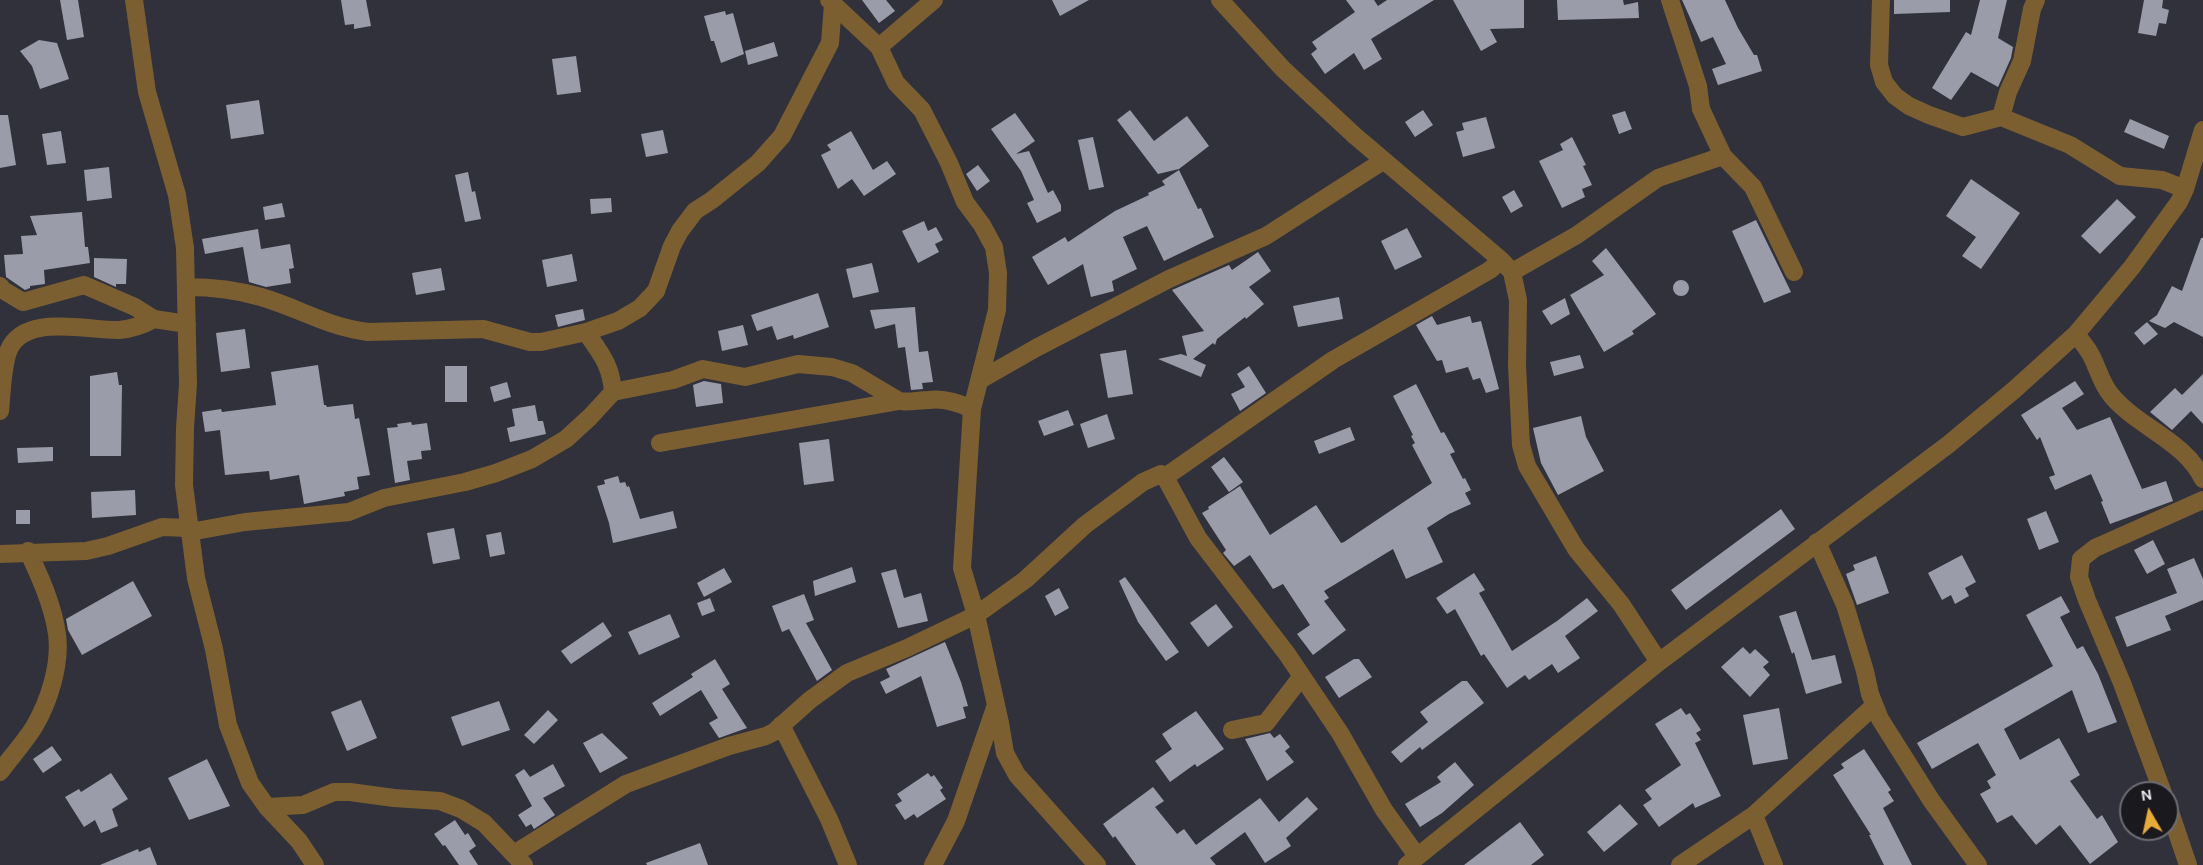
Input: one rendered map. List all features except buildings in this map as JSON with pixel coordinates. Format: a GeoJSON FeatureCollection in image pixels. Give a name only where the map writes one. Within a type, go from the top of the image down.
{"type":"FeatureCollection","features":[{"type":"Feature","properties":{"kind":"street"},"geometry":{"type":"LineString","coordinates":[[134,0],[147,92],[177,195],[184,248],[187,287],[188,384],[184,473],[196,578],[214,649],[228,725],[250,783],[267,807],[299,841],[315,865]]}},
{"type":"Feature","properties":{"kind":"street"},"geometry":{"type":"LineString","coordinates":[[879,48],[933,0]]}},
{"type":"Feature","properties":{"kind":"street"},"geometry":{"type":"LineString","coordinates":[[1220,0],[1282,69],[1383,161],[1507,266],[1518,300],[1517,365],[1521,445],[1527,466],[1576,549],[1621,604],[1659,662]]}},
{"type":"Feature","properties":{"kind":"street"},"geometry":{"type":"LineString","coordinates":[[1670,0],[1698,86],[1701,110],[1723,156],[1753,187],[1794,272]]}},
{"type":"Feature","properties":{"kind":"street"},"geometry":{"type":"LineString","coordinates":[[1881,0],[1879,65],[1884,82],[1895,96],[1909,106],[1963,127],[2001,117],[2070,145],[2120,176],[2162,180],[2186,189]]}},
{"type":"Feature","properties":{"kind":"street"},"geometry":{"type":"LineString","coordinates":[[2001,117],[2008,92],[2022,61],[2032,9],[2036,0]]}},
{"type":"Feature","properties":{"kind":"street"},"geometry":{"type":"LineString","coordinates":[[187,287],[210,287],[262,297],[318,321],[350,330],[368,332],[483,329],[530,342],[541,342],[586,332],[618,321],[640,308],[656,291],[672,246],[695,212],[759,163],[782,136],[830,43],[831,2]]}},
{"type":"Feature","properties":{"kind":"street"},"geometry":{"type":"LineString","coordinates":[[831,2],[879,48],[896,83],[922,111],[949,163],[965,202],[982,225],[994,247],[998,273],[997,310],[972,409],[962,568],[976,615],[1005,753],[1017,775],[1097,865]]}},
{"type":"Feature","properties":{"kind":"street"},"geometry":{"type":"LineString","coordinates":[[830,43],[864,35]]}},
{"type":"Feature","properties":{"kind":"street"},"geometry":{"type":"LineString","coordinates":[[267,807],[303,805],[326,794],[342,792],[440,801],[461,809],[483,824],[519,860],[626,784],[729,746],[766,736],[810,700],[847,674],[976,615],[1025,580],[1085,525],[1143,482],[1161,474],[1165,477],[1198,538],[1302,676],[1340,733],[1412,860],[1659,662],[1949,444],[2076,334],[2132,267],[2179,202],[2186,189],[2202,137]]}},
{"type":"Feature","properties":{"kind":"street"},"geometry":{"type":"LineString","coordinates":[[1165,477],[1333,360],[1490,270],[1507,266],[1577,235],[1658,178],[1723,156]]}},
{"type":"Feature","properties":{"kind":"street"},"geometry":{"type":"LineString","coordinates":[[980,380],[1036,348],[1169,279],[1266,236],[1383,161]]}},
{"type":"Feature","properties":{"kind":"street"},"geometry":{"type":"LineString","coordinates":[[0,286],[23,302],[84,285],[135,307],[154,320],[186,324]]}},
{"type":"Feature","properties":{"kind":"street"},"geometry":{"type":"LineString","coordinates":[[0,411],[8,351],[20,336],[31,330],[45,327],[92,327],[119,330],[154,320]]}},
{"type":"Feature","properties":{"kind":"street"},"geometry":{"type":"LineString","coordinates":[[586,332],[607,363],[613,392]]}},
{"type":"Feature","properties":{"kind":"street"},"geometry":{"type":"LineString","coordinates":[[2076,334],[2091,355],[2109,394],[2129,413],[2173,444],[2193,462],[2203,479]]}},
{"type":"Feature","properties":{"kind":"street"},"geometry":{"type":"LineString","coordinates":[[0,336],[20,336]]}},
{"type":"Feature","properties":{"kind":"street"},"geometry":{"type":"LineString","coordinates":[[0,554],[94,549],[162,527],[190,530],[349,512],[384,498],[465,483],[532,459],[566,439],[613,392],[673,380],[703,369],[745,377],[798,364],[832,367],[852,373],[899,401],[906,403],[930,399],[950,401],[972,409]]}},
{"type":"Feature","properties":{"kind":"street"},"geometry":{"type":"LineString","coordinates":[[660,443],[899,401]]}},
{"type":"Feature","properties":{"kind":"street"},"geometry":{"type":"LineString","coordinates":[[162,527],[186,500]]}},
{"type":"Feature","properties":{"kind":"street"},"geometry":{"type":"LineString","coordinates":[[2159,781],[2122,683],[2086,600],[2079,570],[2081,559],[2095,548],[2203,500]]}},
{"type":"Feature","properties":{"kind":"street"},"geometry":{"type":"LineString","coordinates":[[1816,542],[1845,605],[1874,706],[1880,718],[1931,800],[1978,865]]}},
{"type":"Feature","properties":{"kind":"street"},"geometry":{"type":"LineString","coordinates":[[0,772],[34,727],[47,699],[56,667],[57,635],[44,587],[28,551]]}},
{"type":"Feature","properties":{"kind":"street"},"geometry":{"type":"LineString","coordinates":[[1233,730],[1266,723],[1302,676]]}},
{"type":"Feature","properties":{"kind":"street"},"geometry":{"type":"LineString","coordinates":[[933,865],[956,821],[996,703]]}},
{"type":"Feature","properties":{"kind":"street"},"geometry":{"type":"LineString","coordinates":[[1680,865],[1754,814],[1874,706]]}},
{"type":"Feature","properties":{"kind":"street"},"geometry":{"type":"LineString","coordinates":[[781,725],[829,819],[848,865]]}},
{"type":"Feature","properties":{"kind":"street"},"geometry":{"type":"LineString","coordinates":[[1754,814],[1774,865]]}},
{"type":"Feature","properties":{"kind":"street"},"geometry":{"type":"LineString","coordinates":[[2179,838],[2188,865]]}}]}
